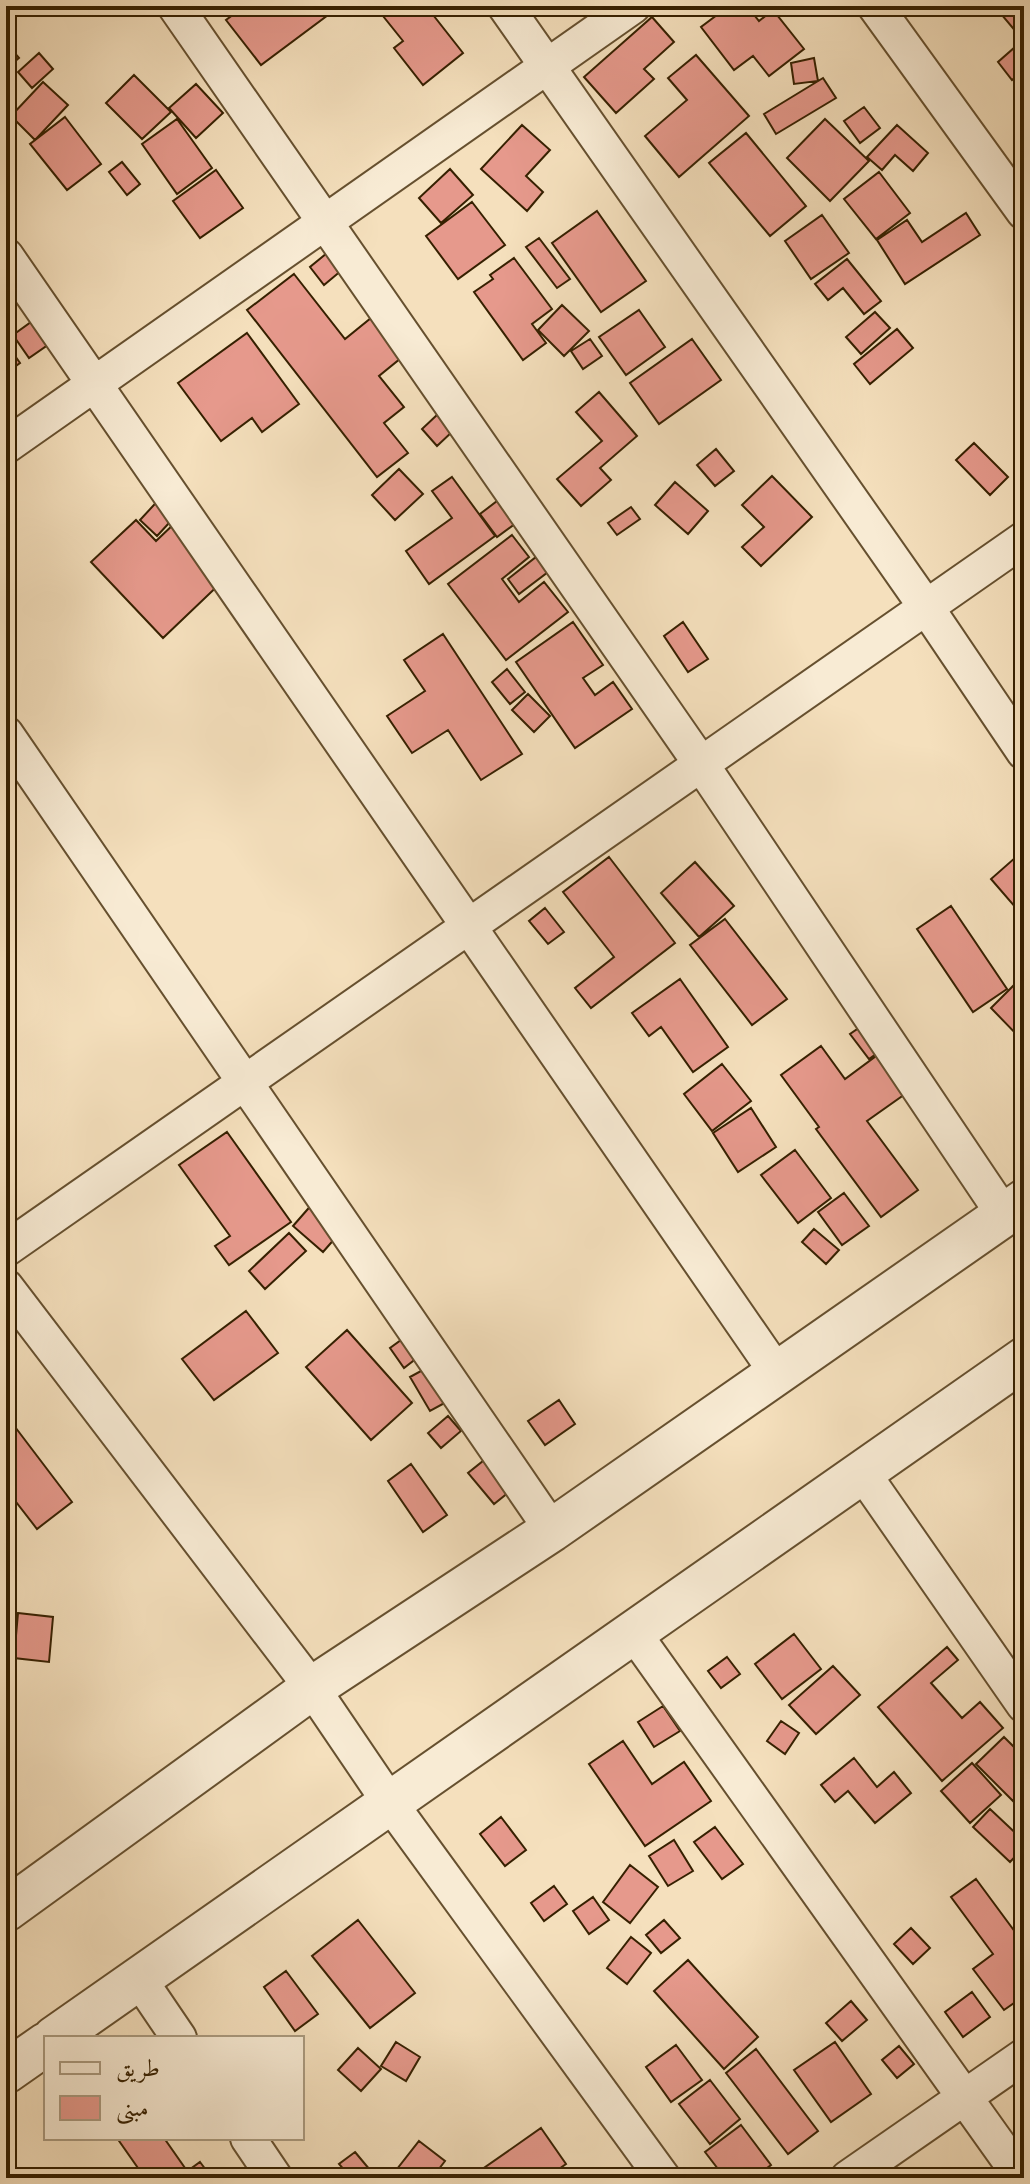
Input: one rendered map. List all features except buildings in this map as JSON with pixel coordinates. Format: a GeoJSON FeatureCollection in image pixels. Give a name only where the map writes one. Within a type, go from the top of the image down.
{"type":"FeatureCollection","features":[{"type":"Feature","properties":{"kind":"street"},"geometry":{"type":"LineString","coordinates":[[6,1910],[312,1688],[552,1530],[1014,1208],[701,764],[175,6]]}},
{"type":"Feature","properties":{"kind":"street"},"geometry":{"type":"LineString","coordinates":[[505,6],[1024,752]]}},
{"type":"Feature","properties":{"kind":"street"},"geometry":{"type":"LineString","coordinates":[[6,446],[633,6]]}},
{"type":"Feature","properties":{"kind":"street"},"geometry":{"type":"LineString","coordinates":[[875,6],[1024,212]]}},
{"type":"Feature","properties":{"kind":"street"},"geometry":{"type":"LineString","coordinates":[[6,256],[777,1373]]}},
{"type":"Feature","properties":{"kind":"street"},"geometry":{"type":"LineString","coordinates":[[6,1249],[1024,539]]}},
{"type":"Feature","properties":{"kind":"street"},"geometry":{"type":"LineString","coordinates":[[6,734],[552,1530]]}},
{"type":"Feature","properties":{"kind":"street"},"geometry":{"type":"LineString","coordinates":[[6,1287],[312,1688],[390,1803],[663,2178]]}},
{"type":"Feature","properties":{"kind":"street"},"geometry":{"type":"LineString","coordinates":[[57,2036],[1024,1359]]}},
{"type":"Feature","properties":{"kind":"street"},"geometry":{"type":"LineString","coordinates":[[862,1472],[1024,1705]]}},
{"type":"Feature","properties":{"kind":"street"},"geometry":{"type":"LineString","coordinates":[[633,1632],[1022,2178]]}},
{"type":"Feature","properties":{"kind":"street"},"geometry":{"type":"LineString","coordinates":[[139,1979],[178,2036]]}},
{"type":"Feature","properties":{"kind":"street"},"geometry":{"type":"LineString","coordinates":[[6,2072],[44,2045]]}},
{"type":"Feature","properties":{"kind":"street"},"geometry":{"type":"LineString","coordinates":[[848,2178],[1024,2056]]}},
{"type":"Feature","properties":{"kind":"street"},"geometry":{"type":"LineString","coordinates":[[249,2140],[275,2178]]}}]}
